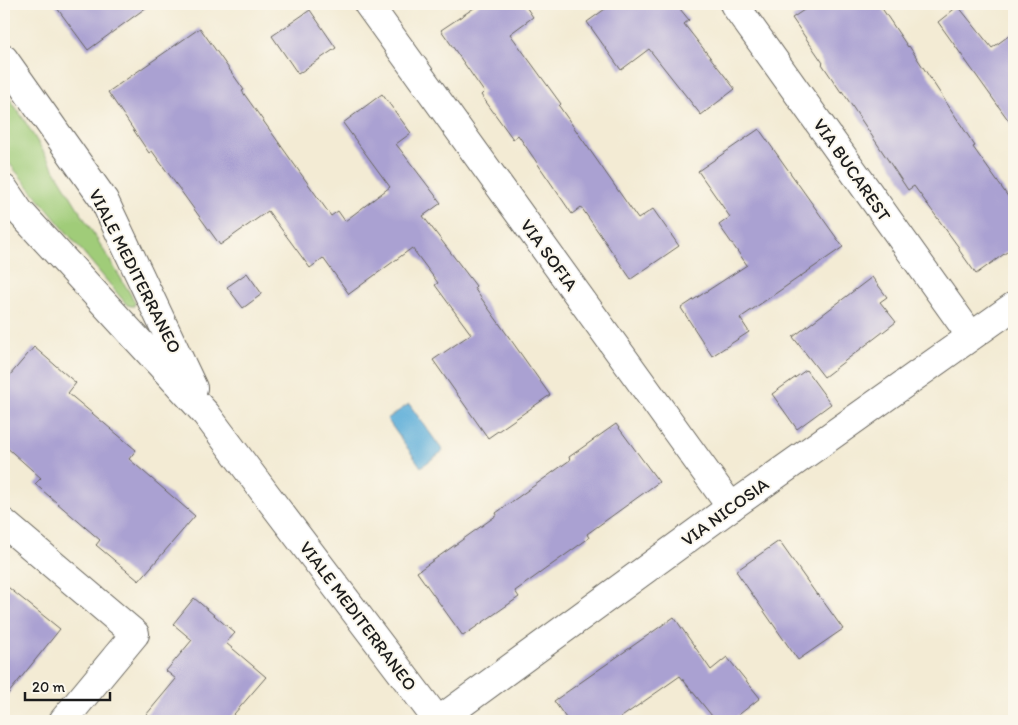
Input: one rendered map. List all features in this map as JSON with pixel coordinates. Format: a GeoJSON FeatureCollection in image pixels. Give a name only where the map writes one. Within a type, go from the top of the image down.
{"type":"FeatureCollection","features":[{"type":"Feature","properties":{"kind":"street","name":"VIA SOFIA"},"geometry":{"type":"LineString","coordinates":[[368,4],[731,507]]}},
{"type":"Feature","properties":{"kind":"street","name":"VIA BUCAREST"},"geometry":{"type":"LineString","coordinates":[[734,4],[971,336]]}},
{"type":"Feature","properties":{"kind":"street","name":"VIALE MEDITERRANEO"},"geometry":{"type":"LineString","coordinates":[[4,59],[104,200],[206,414]]}},
{"type":"Feature","properties":{"kind":"street","name":"VIALE MEDITERRANEO"},"geometry":{"type":"LineString","coordinates":[[4,189],[19,211],[206,414],[438,721]]}},
{"type":"Feature","properties":{"kind":"street","name":"VIA NICOSIA"},"geometry":{"type":"LineString","coordinates":[[438,721],[731,507],[1014,306]]}},
{"type":"Feature","properties":{"kind":"street"},"geometry":{"type":"LineString","coordinates":[[4,523],[135,634],[63,721]]}},
{"type":"Feature","properties":{"kind":"green space"},"geometry":{"type":"Polygon","coordinates":[[[4,91],[21,115],[128,290],[135,302],[134,306],[127,305],[4,157],[4,91]]]}},
{"type":"Feature","properties":{"kind":"water"},"geometry":{"type":"Polygon","coordinates":[[[409,404],[443,451],[421,467],[387,419],[409,404]]]}},
{"type":"Feature","properties":{"kind":"building"},"geometry":{"type":"Polygon","coordinates":[[[54,4],[151,4],[88,50],[54,4]]]}},
{"type":"Feature","properties":{"kind":"building"},"geometry":{"type":"Polygon","coordinates":[[[480,4],[524,4],[533,17],[510,34],[561,104],[559,106],[638,219],[653,209],[679,246],[631,279],[581,207],[572,214],[518,135],[513,139],[481,95],[484,92],[441,30],[480,4]]]}},
{"type":"Feature","properties":{"kind":"building"},"geometry":{"type":"Polygon","coordinates":[[[612,4],[676,4],[689,20],[684,24],[735,89],[701,115],[649,49],[621,70],[587,22],[612,4]]]}},
{"type":"Feature","properties":{"kind":"building"},"geometry":{"type":"Polygon","coordinates":[[[813,4],[879,4],[975,146],[973,147],[1014,205],[1014,247],[976,274],[914,186],[908,190],[792,18],[813,4]]]}},
{"type":"Feature","properties":{"kind":"building"},"geometry":{"type":"Polygon","coordinates":[[[958,6],[992,48],[1014,32],[1014,128],[938,22],[958,6]]]}},
{"type":"Feature","properties":{"kind":"building"},"geometry":{"type":"Polygon","coordinates":[[[310,10],[336,48],[298,74],[272,36],[310,10]]]}},
{"type":"Feature","properties":{"kind":"building"},"geometry":{"type":"Polygon","coordinates":[[[200,28],[244,90],[242,91],[331,216],[338,211],[345,221],[390,187],[343,123],[382,94],[411,133],[396,144],[441,203],[423,216],[476,286],[474,288],[550,395],[488,438],[433,360],[471,334],[435,285],[438,283],[412,248],[349,294],[323,258],[310,268],[268,211],[220,245],[152,151],[149,153],[108,92],[200,28]]]}},
{"type":"Feature","properties":{"kind":"building"},"geometry":{"type":"Polygon","coordinates":[[[759,129],[843,247],[740,318],[749,332],[712,356],[681,308],[747,265],[719,225],[730,217],[698,171],[759,129]]]}},
{"type":"Feature","properties":{"kind":"building"},"geometry":{"type":"Polygon","coordinates":[[[247,273],[262,294],[243,308],[227,287],[247,273]]]}},
{"type":"Feature","properties":{"kind":"building"},"geometry":{"type":"Polygon","coordinates":[[[872,277],[887,297],[880,302],[896,322],[824,377],[793,337],[872,277]]]}},
{"type":"Feature","properties":{"kind":"building"},"geometry":{"type":"Polygon","coordinates":[[[34,347],[76,383],[68,393],[136,450],[129,459],[195,516],[139,581],[96,545],[100,540],[35,484],[41,478],[4,445],[4,382],[34,347]]]}},
{"type":"Feature","properties":{"kind":"building"},"geometry":{"type":"Polygon","coordinates":[[[806,370],[831,404],[797,429],[772,394],[806,370]]]}},
{"type":"Feature","properties":{"kind":"building"},"geometry":{"type":"Polygon","coordinates":[[[616,424],[659,482],[587,534],[589,538],[515,591],[519,597],[463,636],[417,572],[497,515],[496,513],[570,460],[569,457],[616,424]]]}},
{"type":"Feature","properties":{"kind":"building"},"geometry":{"type":"Polygon","coordinates":[[[779,541],[843,629],[798,660],[736,571],[779,541]]]}},
{"type":"Feature","properties":{"kind":"building"},"geometry":{"type":"Polygon","coordinates":[[[4,584],[60,629],[4,699],[4,584]]]}},
{"type":"Feature","properties":{"kind":"building"},"geometry":{"type":"Polygon","coordinates":[[[194,598],[235,633],[226,643],[266,677],[228,721],[141,721],[176,679],[166,671],[192,640],[173,624],[194,598]]]}},
{"type":"Feature","properties":{"kind":"building"},"geometry":{"type":"Polygon","coordinates":[[[674,617],[711,670],[727,657],[760,698],[731,721],[716,721],[680,676],[616,721],[568,721],[554,701],[674,617]]]}}]}
